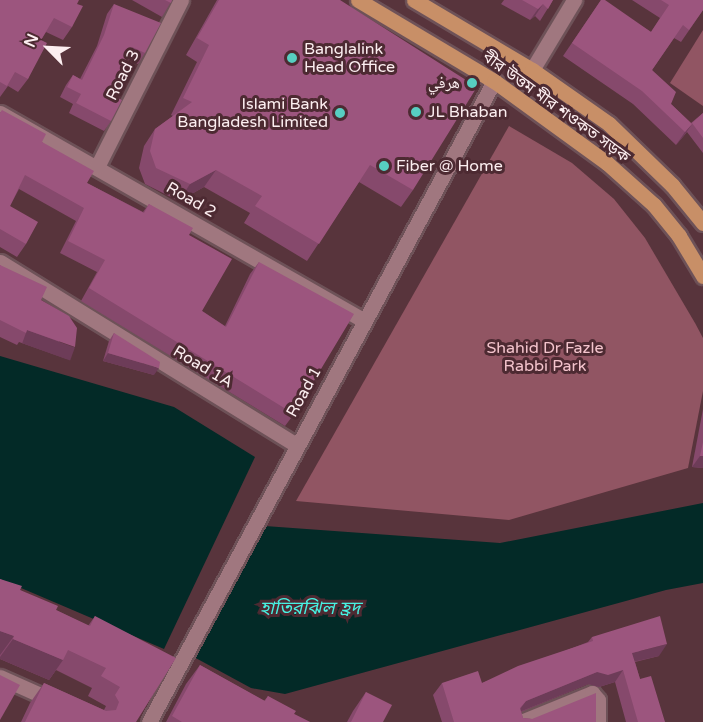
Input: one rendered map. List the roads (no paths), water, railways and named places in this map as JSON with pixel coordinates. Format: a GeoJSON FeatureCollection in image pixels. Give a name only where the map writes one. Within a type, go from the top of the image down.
{"type":"FeatureCollection","features":[{"type":"Feature","properties":{"kind":"main road","name":"বীর উত্তম মীর শওকত সড়ক"},"geometry":{"type":"LineString","coordinates":[[358,0],[494,81],[607,163],[654,205],[679,236],[703,276]]}},
{"type":"Feature","properties":{"kind":"main road","name":"বীর উত্তম মীর শওকত সড়ক"},"geometry":{"type":"LineString","coordinates":[[414,0],[532,70],[630,141],[703,223]]}},
{"type":"Feature","properties":{"kind":"street","name":"Road 3"},"geometry":{"type":"LineString","coordinates":[[97,167],[181,0]]}},
{"type":"Feature","properties":{"kind":"street"},"geometry":{"type":"LineString","coordinates":[[532,70],[574,0]]}},
{"type":"Feature","properties":{"kind":"street","name":"Road 1"},"geometry":{"type":"LineString","coordinates":[[148,722],[494,81]]}},
{"type":"Feature","properties":{"kind":"street","name":"Road 2"},"geometry":{"type":"LineString","coordinates":[[0,112],[364,321]]}},
{"type":"Feature","properties":{"kind":"street","name":"Road 1A"},"geometry":{"type":"LineString","coordinates":[[0,262],[296,445]]}},
{"type":"Feature","properties":{"kind":"street"},"geometry":{"type":"LineString","coordinates":[[0,677],[70,709]]}},
{"type":"Feature","properties":{"kind":"street"},"geometry":{"type":"LineString","coordinates":[[521,722],[592,693],[598,700],[598,722]]}},
{"type":"Feature","properties":{"kind":"water"},"geometry":{"type":"Polygon","coordinates":[[[0,356],[174,407],[255,457],[164,649],[0,579],[0,356]]]}},
{"type":"Feature","properties":{"kind":"water","name":"হাতিরঝিল হ্রদ"},"geometry":{"type":"Polygon","coordinates":[[[703,503],[703,583],[666,590],[285,694],[251,688],[192,656],[265,526],[500,543],[703,503]]]}},
{"type":"Feature","properties":{"kind":"place","name":"Banglalink Head Office"},"geometry":{"type":"Point","coordinates":[292,58]}},
{"type":"Feature","properties":{"kind":"place","name":"هرفي"},"geometry":{"type":"Point","coordinates":[472,83]}},
{"type":"Feature","properties":{"kind":"place","name":"JL Bhaban"},"geometry":{"type":"Point","coordinates":[416,112]}},
{"type":"Feature","properties":{"kind":"place","name":"Islami Bank Bangladesh Limited"},"geometry":{"type":"Point","coordinates":[340,113]}},
{"type":"Feature","properties":{"kind":"place","name":"Fiber @ Home"},"geometry":{"type":"Point","coordinates":[384,166]}},
{"type":"Feature","properties":{"kind":"park label","name":"Shahid Dr Fazle Rabbi Park"},"geometry":{"type":"Point","coordinates":[545,357]}}]}
